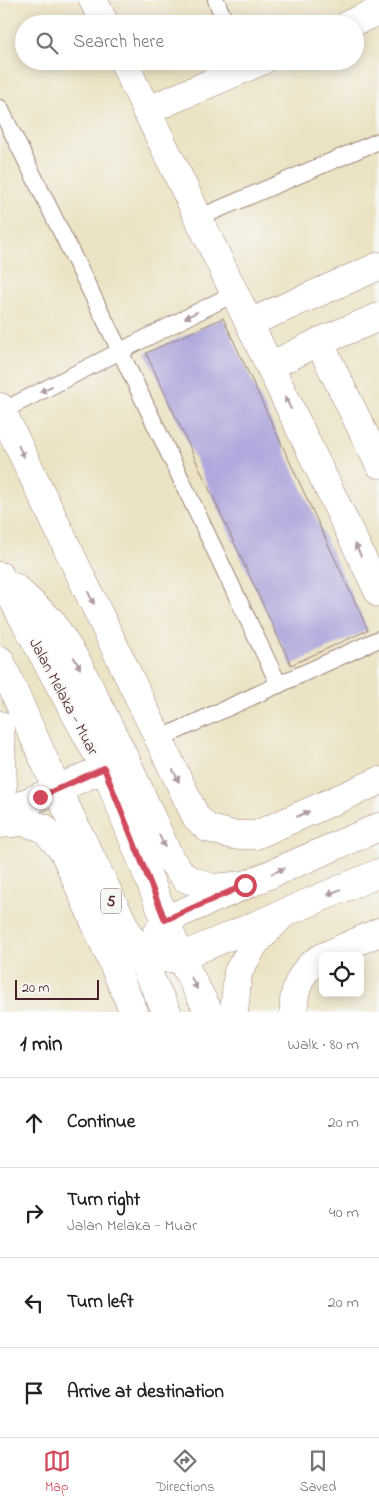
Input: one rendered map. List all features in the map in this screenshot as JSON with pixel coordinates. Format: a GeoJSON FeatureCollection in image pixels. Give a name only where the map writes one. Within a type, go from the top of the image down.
{"type":"FeatureCollection","features":[{"type":"Feature","properties":{"kind":"street"},"geometry":{"type":"LineString","coordinates":[[93,0],[100,15]]}},
{"type":"Feature","properties":{"kind":"street"},"geometry":{"type":"LineString","coordinates":[[127,70],[379,594]]}},
{"type":"Feature","properties":{"kind":"street"},"geometry":{"type":"LineString","coordinates":[[146,111],[236,70]]}},
{"type":"Feature","properties":{"kind":"street"},"geometry":{"type":"LineString","coordinates":[[249,323],[379,266]]}},
{"type":"Feature","properties":{"kind":"street"},"geometry":{"type":"LineString","coordinates":[[270,366],[319,342],[379,317]]}},
{"type":"Feature","properties":{"kind":"street"},"geometry":{"type":"LineString","coordinates":[[319,342],[378,460]]}},
{"type":"Feature","properties":{"kind":"street"},"geometry":{"type":"LineString","coordinates":[[1,409],[196,817],[207,828],[233,836],[256,835],[379,781]]}},
{"type":"Feature","properties":{"kind":"street"},"geometry":{"type":"LineString","coordinates":[[0,575],[51,621],[77,662],[126,761],[170,859],[185,878],[212,888],[245,885]]}},
{"type":"Feature","properties":{"kind":"street","name":"Jalan Melaka - Muar"},"geometry":{"type":"LineString","coordinates":[[0,575],[104,768],[180,957],[209,1012]]}},
{"type":"Feature","properties":{"kind":"street","name":"5"},"geometry":{"type":"LineString","coordinates":[[0,660],[57,789],[167,1012]]}},
{"type":"Feature","properties":{"kind":"street"},"geometry":{"type":"LineString","coordinates":[[0,725],[2,784],[0,798]]}},
{"type":"Feature","properties":{"kind":"street"},"geometry":{"type":"LineString","coordinates":[[0,822],[21,805],[104,768]]}},
{"type":"Feature","properties":{"kind":"street"},"geometry":{"type":"LineString","coordinates":[[0,822],[24,822],[44,828],[64,852],[134,1012]]}},
{"type":"Feature","properties":{"kind":"street"},"geometry":{"type":"LineString","coordinates":[[141,961],[165,920],[379,827]]}},
{"type":"Feature","properties":{"kind":"street"},"geometry":{"type":"LineString","coordinates":[[141,961],[180,957],[379,873]]}},
{"type":"Feature","properties":{"kind":"street"},"geometry":{"type":"LineString","coordinates":[[234,1012],[238,972],[254,943],[283,914]]}},
{"type":"Feature","properties":{"kind":"street"},"geometry":{"type":"LineString","coordinates":[[333,952],[379,932]]}},
{"type":"Feature","properties":{"kind":"street"},"geometry":{"type":"LineString","coordinates":[[294,1012],[296,991],[303,972],[314,960],[319,958]]}},
{"type":"Feature","properties":{"kind":"lane"},"geometry":{"type":"LineString","coordinates":[[216,0],[222,15]]}},
{"type":"Feature","properties":{"kind":"lane"},"geometry":{"type":"LineString","coordinates":[[0,108],[120,351],[279,684]]}},
{"type":"Feature","properties":{"kind":"lane"},"geometry":{"type":"LineString","coordinates":[[198,218],[379,141]]}},
{"type":"Feature","properties":{"kind":"lane"},"geometry":{"type":"LineString","coordinates":[[1,409],[234,293]]}},
{"type":"Feature","properties":{"kind":"lane"},"geometry":{"type":"LineString","coordinates":[[159,739],[379,640]]}},
{"type":"Feature","properties":{"kind":"building"},"geometry":{"type":"Polygon","coordinates":[[[223,318],[368,630],[291,665],[146,353],[223,318]]]}},
{"type":"Feature","properties":{"kind":"route"},"geometry":{"type":"LineString","coordinates":[[40,797],[104,768],[165,920],[245,885]]}}]}
